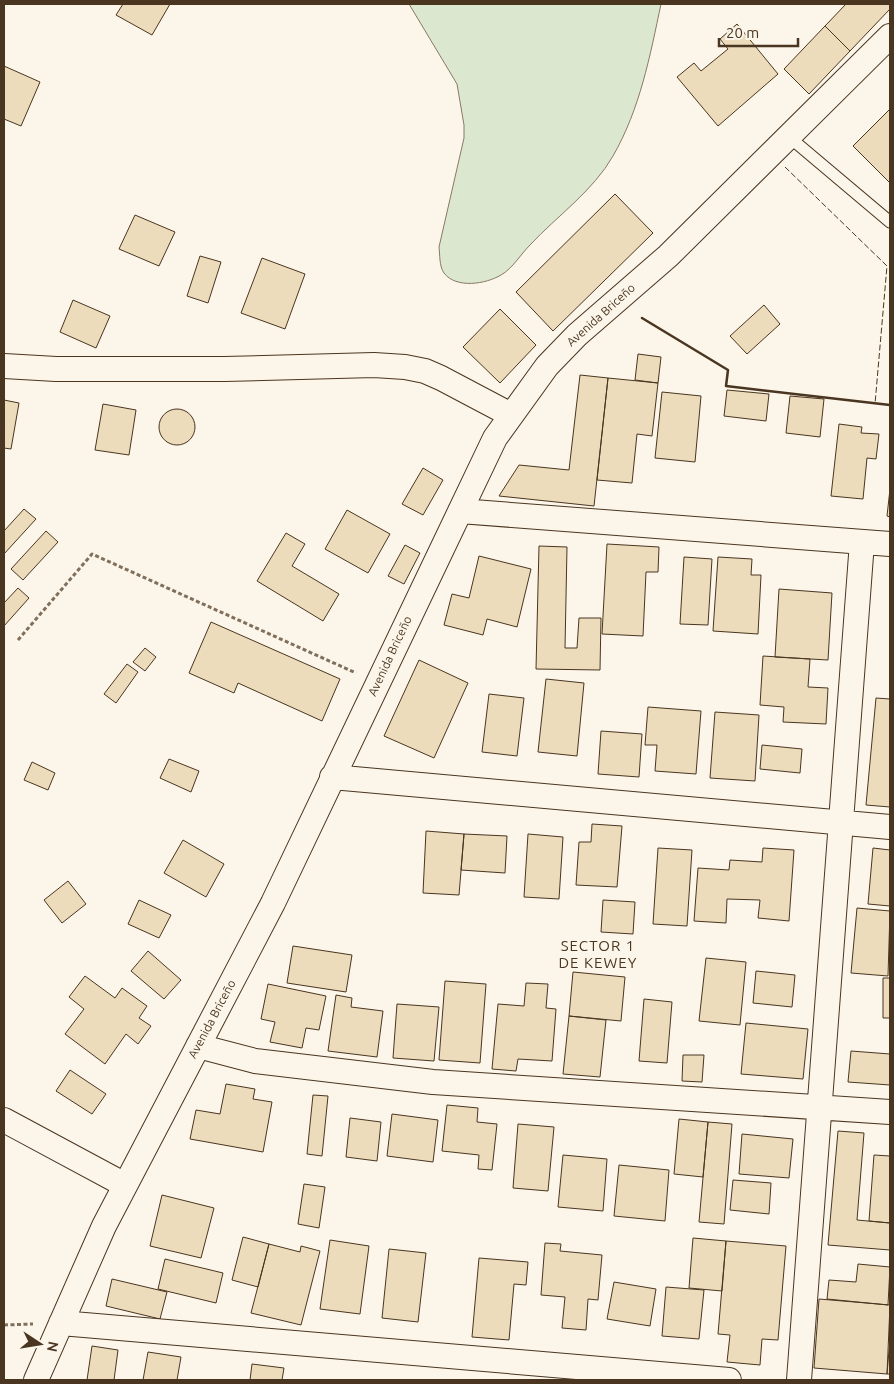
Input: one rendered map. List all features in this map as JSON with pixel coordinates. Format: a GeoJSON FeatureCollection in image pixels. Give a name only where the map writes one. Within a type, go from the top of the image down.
{"type":"FeatureCollection","features":[{"type":"Feature","properties":{"kind":"street","name":"Avenida Briceño"},"geometry":{"type":"LineString","coordinates":[[36,1380],[104,1226],[273,903],[495,438],[548,366],[577,335],[668,256],[890,36]]}},
{"type":"Feature","properties":{"kind":"street"},"geometry":{"type":"LineString","coordinates":[[4,366],[56,369],[224,369],[374,365],[405,367],[425,371],[441,378],[511,415]]}},
{"type":"Feature","properties":{"kind":"street"},"geometry":{"type":"LineString","coordinates":[[460,511],[890,544]]}},
{"type":"Feature","properties":{"kind":"street"},"geometry":{"type":"LineString","coordinates":[[799,1380],[818,1107],[862,542]]}},
{"type":"Feature","properties":{"kind":"street"},"geometry":{"type":"LineString","coordinates":[[332,777],[890,828]]}},
{"type":"Feature","properties":{"kind":"street"},"geometry":{"type":"LineString","coordinates":[[198,1046],[255,1061],[433,1082],[890,1112]]}},
{"type":"Feature","properties":{"kind":"street"},"geometry":{"type":"LineString","coordinates":[[4,1120],[125,1185]]}},
{"type":"Feature","properties":{"kind":"street"},"geometry":{"type":"LineString","coordinates":[[61,1323],[729,1380]]}},
{"type":"Feature","properties":{"kind":"lane"},"geometry":{"type":"LineString","coordinates":[[788,136],[890,222]]}},
{"type":"Feature","properties":{"kind":"path"},"geometry":{"type":"LineString","coordinates":[[18,640],[92,554],[377,683]]}},
{"type":"Feature","properties":{"kind":"green space"},"geometry":{"type":"Polygon","coordinates":[[[409,4],[661,4],[648,63],[637,101],[622,138],[605,169],[585,192],[540,234],[509,269],[495,278],[480,283],[456,281],[449,278],[441,267],[439,247],[464,138],[464,125],[457,84],[409,4]]]}},
{"type":"Feature","properties":{"kind":"building"},"geometry":{"type":"Polygon","coordinates":[[[123,4],[170,4],[152,35],[116,15],[123,4]]]}},
{"type":"Feature","properties":{"kind":"building"},"geometry":{"type":"Polygon","coordinates":[[[846,4],[890,4],[890,9],[850,51],[825,26],[846,4]]]}},
{"type":"Feature","properties":{"kind":"building"},"geometry":{"type":"Polygon","coordinates":[[[737,24],[778,74],[718,126],[677,77],[694,63],[701,71],[728,49],[720,39],[737,24]]]}},
{"type":"Feature","properties":{"kind":"building"},"geometry":{"type":"Polygon","coordinates":[[[825,26],[850,51],[809,94],[784,69],[825,26]]]}},
{"type":"Feature","properties":{"kind":"building"},"geometry":{"type":"Polygon","coordinates":[[[4,66],[40,82],[21,126],[4,119],[4,66]]]}},
{"type":"Feature","properties":{"kind":"building"},"geometry":{"type":"Polygon","coordinates":[[[890,109],[890,183],[853,146],[890,109]]]}},
{"type":"Feature","properties":{"kind":"building"},"geometry":{"type":"Polygon","coordinates":[[[615,194],[653,233],[553,331],[516,292],[615,194]]]}},
{"type":"Feature","properties":{"kind":"building"},"geometry":{"type":"Polygon","coordinates":[[[135,215],[175,232],[159,266],[119,249],[135,215]]]}},
{"type":"Feature","properties":{"kind":"building"},"geometry":{"type":"Polygon","coordinates":[[[200,256],[221,262],[208,303],[187,296],[200,256]]]}},
{"type":"Feature","properties":{"kind":"building"},"geometry":{"type":"Polygon","coordinates":[[[262,258],[305,274],[285,329],[241,313],[262,258]]]}},
{"type":"Feature","properties":{"kind":"building"},"geometry":{"type":"Polygon","coordinates":[[[73,300],[110,316],[96,348],[60,332],[73,300]]]}},
{"type":"Feature","properties":{"kind":"building"},"geometry":{"type":"Polygon","coordinates":[[[764,305],[780,324],[747,354],[730,336],[764,305]]]}},
{"type":"Feature","properties":{"kind":"building"},"geometry":{"type":"Polygon","coordinates":[[[500,309],[536,345],[500,383],[463,347],[500,309]]]}},
{"type":"Feature","properties":{"kind":"building"},"geometry":{"type":"Polygon","coordinates":[[[638,354],[661,357],[658,383],[635,380],[638,354]]]}},
{"type":"Feature","properties":{"kind":"building"},"geometry":{"type":"Polygon","coordinates":[[[580,375],[608,378],[594,506],[499,496],[519,465],[569,470],[580,375]]]}},
{"type":"Feature","properties":{"kind":"building"},"geometry":{"type":"Polygon","coordinates":[[[608,378],[658,383],[652,436],[637,434],[632,483],[597,480],[608,378]]]}},
{"type":"Feature","properties":{"kind":"building"},"geometry":{"type":"Polygon","coordinates":[[[727,390],[769,394],[766,421],[724,416],[727,390]]]}},
{"type":"Feature","properties":{"kind":"building"},"geometry":{"type":"Polygon","coordinates":[[[662,392],[701,396],[695,462],[655,458],[662,392]]]}},
{"type":"Feature","properties":{"kind":"building"},"geometry":{"type":"Polygon","coordinates":[[[790,396],[824,399],[820,437],[786,433],[790,396]]]}},
{"type":"Feature","properties":{"kind":"building"},"geometry":{"type":"Polygon","coordinates":[[[4,400],[19,403],[11,449],[4,448],[4,400]]]}},
{"type":"Feature","properties":{"kind":"building"},"geometry":{"type":"Polygon","coordinates":[[[103,404],[136,410],[129,455],[95,450],[103,404]]]}},
{"type":"Feature","properties":{"kind":"building"},"geometry":{"type":"Polygon","coordinates":[[[177,409],[190,414],[195,427],[190,440],[177,445],[164,440],[159,427],[164,414],[177,409]]]}},
{"type":"Feature","properties":{"kind":"building"},"geometry":{"type":"Polygon","coordinates":[[[839,424],[862,427],[861,433],[879,434],[876,459],[867,458],[863,499],[831,496],[839,424]]]}},
{"type":"Feature","properties":{"kind":"building"},"geometry":{"type":"Polygon","coordinates":[[[423,468],[443,480],[423,515],[402,504],[423,468]]]}},
{"type":"Feature","properties":{"kind":"building"},"geometry":{"type":"Polygon","coordinates":[[[890,489],[890,517],[887,516],[890,489]]]}},
{"type":"Feature","properties":{"kind":"building"},"geometry":{"type":"Polygon","coordinates":[[[24,509],[36,519],[4,554],[4,531],[24,509]]]}},
{"type":"Feature","properties":{"kind":"building"},"geometry":{"type":"Polygon","coordinates":[[[347,510],[390,534],[368,573],[325,549],[347,510]]]}},
{"type":"Feature","properties":{"kind":"building"},"geometry":{"type":"Polygon","coordinates":[[[46,531],[58,542],[23,580],[11,569],[46,531]]]}},
{"type":"Feature","properties":{"kind":"building"},"geometry":{"type":"Polygon","coordinates":[[[286,533],[305,544],[292,566],[339,594],[323,621],[257,581],[286,533]]]}},
{"type":"Feature","properties":{"kind":"building"},"geometry":{"type":"Polygon","coordinates":[[[607,544],[659,547],[658,572],[646,572],[643,636],[602,634],[607,544]]]}},
{"type":"Feature","properties":{"kind":"building"},"geometry":{"type":"Polygon","coordinates":[[[405,545],[420,553],[404,584],[388,576],[405,545]]]}},
{"type":"Feature","properties":{"kind":"building"},"geometry":{"type":"Polygon","coordinates":[[[539,546],[567,547],[565,648],[577,648],[579,618],[601,618],[600,670],[536,669],[539,546]]]}},
{"type":"Feature","properties":{"kind":"building"},"geometry":{"type":"Polygon","coordinates":[[[479,556],[531,569],[517,627],[487,619],[483,635],[444,625],[452,594],[469,598],[479,556]]]}},
{"type":"Feature","properties":{"kind":"building"},"geometry":{"type":"Polygon","coordinates":[[[684,557],[712,559],[708,625],[680,624],[684,557]]]}},
{"type":"Feature","properties":{"kind":"building"},"geometry":{"type":"Polygon","coordinates":[[[718,557],[752,559],[751,575],[761,575],[758,634],[713,631],[718,557]]]}},
{"type":"Feature","properties":{"kind":"building"},"geometry":{"type":"Polygon","coordinates":[[[18,588],[29,598],[4,626],[4,603],[18,588]]]}},
{"type":"Feature","properties":{"kind":"building"},"geometry":{"type":"Polygon","coordinates":[[[779,589],[832,593],[828,660],[775,657],[779,589]]]}},
{"type":"Feature","properties":{"kind":"building"},"geometry":{"type":"Polygon","coordinates":[[[211,622],[340,679],[322,721],[238,683],[234,693],[189,673],[211,622]]]}},
{"type":"Feature","properties":{"kind":"building"},"geometry":{"type":"Polygon","coordinates":[[[145,648],[156,657],[145,671],[133,662],[145,648]]]}},
{"type":"Feature","properties":{"kind":"building"},"geometry":{"type":"Polygon","coordinates":[[[763,656],[810,659],[808,687],[828,688],[826,724],[783,722],[784,707],[760,705],[763,656]]]}},
{"type":"Feature","properties":{"kind":"building"},"geometry":{"type":"Polygon","coordinates":[[[419,660],[468,683],[434,758],[384,736],[419,660]]]}},
{"type":"Feature","properties":{"kind":"building"},"geometry":{"type":"Polygon","coordinates":[[[127,664],[138,672],[116,703],[104,694],[127,664]]]}},
{"type":"Feature","properties":{"kind":"building"},"geometry":{"type":"Polygon","coordinates":[[[546,679],[584,683],[577,756],[538,752],[546,679]]]}},
{"type":"Feature","properties":{"kind":"building"},"geometry":{"type":"Polygon","coordinates":[[[489,694],[524,698],[517,756],[482,752],[489,694]]]}},
{"type":"Feature","properties":{"kind":"building"},"geometry":{"type":"Polygon","coordinates":[[[876,698],[890,699],[890,807],[866,805],[876,698]]]}},
{"type":"Feature","properties":{"kind":"building"},"geometry":{"type":"Polygon","coordinates":[[[648,707],[701,711],[696,774],[655,771],[657,745],[645,745],[648,707]]]}},
{"type":"Feature","properties":{"kind":"building"},"geometry":{"type":"Polygon","coordinates":[[[715,712],[759,715],[755,781],[710,778],[715,712]]]}},
{"type":"Feature","properties":{"kind":"building"},"geometry":{"type":"Polygon","coordinates":[[[601,731],[642,734],[639,777],[598,774],[601,731]]]}},
{"type":"Feature","properties":{"kind":"building"},"geometry":{"type":"Polygon","coordinates":[[[762,745],[802,749],[800,773],[760,769],[762,745]]]}},
{"type":"Feature","properties":{"kind":"building"},"geometry":{"type":"Polygon","coordinates":[[[169,759],[199,771],[191,792],[160,778],[169,759]]]}},
{"type":"Feature","properties":{"kind":"building"},"geometry":{"type":"Polygon","coordinates":[[[32,762],[55,773],[48,790],[24,780],[32,762]]]}},
{"type":"Feature","properties":{"kind":"building"},"geometry":{"type":"Polygon","coordinates":[[[592,824],[622,826],[617,887],[576,885],[579,842],[591,842],[592,824]]]}},
{"type":"Feature","properties":{"kind":"building"},"geometry":{"type":"Polygon","coordinates":[[[426,831],[464,834],[459,895],[423,893],[426,831]]]}},
{"type":"Feature","properties":{"kind":"building"},"geometry":{"type":"Polygon","coordinates":[[[464,834],[507,836],[505,873],[461,870],[464,834]]]}},
{"type":"Feature","properties":{"kind":"building"},"geometry":{"type":"Polygon","coordinates":[[[528,834],[563,837],[559,899],[524,897],[528,834]]]}},
{"type":"Feature","properties":{"kind":"building"},"geometry":{"type":"Polygon","coordinates":[[[183,840],[224,864],[206,897],[164,873],[183,840]]]}},
{"type":"Feature","properties":{"kind":"building"},"geometry":{"type":"Polygon","coordinates":[[[658,848],[692,850],[687,926],[653,924],[658,848]]]}},
{"type":"Feature","properties":{"kind":"building"},"geometry":{"type":"Polygon","coordinates":[[[763,848],[794,850],[789,921],[758,918],[760,900],[727,899],[726,923],[694,921],[698,868],[729,870],[730,860],[762,862],[763,848]]]}},
{"type":"Feature","properties":{"kind":"building"},"geometry":{"type":"Polygon","coordinates":[[[873,848],[890,850],[890,906],[868,904],[873,848]]]}},
{"type":"Feature","properties":{"kind":"building"},"geometry":{"type":"Polygon","coordinates":[[[68,881],[86,904],[62,923],[44,900],[68,881]]]}},
{"type":"Feature","properties":{"kind":"building"},"geometry":{"type":"Polygon","coordinates":[[[139,900],[171,915],[159,938],[128,924],[139,900]]]}},
{"type":"Feature","properties":{"kind":"building"},"geometry":{"type":"Polygon","coordinates":[[[603,900],[635,902],[633,934],[601,932],[603,900]]]}},
{"type":"Feature","properties":{"kind":"building"},"geometry":{"type":"Polygon","coordinates":[[[857,908],[890,911],[888,976],[851,973],[857,908]]]}},
{"type":"Feature","properties":{"kind":"building"},"geometry":{"type":"Polygon","coordinates":[[[293,946],[352,955],[346,992],[287,983],[293,946]]]}},
{"type":"Feature","properties":{"kind":"building"},"geometry":{"type":"Polygon","coordinates":[[[148,951],[181,980],[164,999],[131,971],[148,951]]]}},
{"type":"Feature","properties":{"kind":"building"},"geometry":{"type":"Polygon","coordinates":[[[706,958],[746,962],[740,1025],[699,1021],[706,958]]]}},
{"type":"Feature","properties":{"kind":"building"},"geometry":{"type":"Polygon","coordinates":[[[756,971],[795,975],[792,1007],[753,1003],[756,971]]]}},
{"type":"Feature","properties":{"kind":"building"},"geometry":{"type":"Polygon","coordinates":[[[573,972],[625,977],[621,1021],[569,1016],[573,972]]]}},
{"type":"Feature","properties":{"kind":"building"},"geometry":{"type":"Polygon","coordinates":[[[85,976],[115,998],[122,988],[147,1006],[139,1018],[151,1026],[138,1044],[126,1034],[105,1064],[65,1034],[84,1009],[69,997],[85,976]]]}},
{"type":"Feature","properties":{"kind":"building"},"geometry":{"type":"Polygon","coordinates":[[[883,978],[890,978],[890,1018],[883,1018],[883,978]]]}},
{"type":"Feature","properties":{"kind":"building"},"geometry":{"type":"Polygon","coordinates":[[[445,981],[486,984],[480,1063],[439,1060],[445,981]]]}},
{"type":"Feature","properties":{"kind":"building"},"geometry":{"type":"Polygon","coordinates":[[[526,983],[548,984],[546,1008],[556,1009],[552,1061],[518,1059],[516,1071],[492,1069],[498,1004],[524,1006],[526,983]]]}},
{"type":"Feature","properties":{"kind":"building"},"geometry":{"type":"Polygon","coordinates":[[[268,984],[326,996],[319,1030],[306,1028],[302,1048],[270,1042],[275,1022],[261,1019],[268,984]]]}},
{"type":"Feature","properties":{"kind":"building"},"geometry":{"type":"Polygon","coordinates":[[[336,995],[352,998],[351,1007],[383,1011],[377,1057],[328,1051],[336,995]]]}},
{"type":"Feature","properties":{"kind":"building"},"geometry":{"type":"Polygon","coordinates":[[[644,999],[672,1002],[667,1063],[639,1061],[644,999]]]}},
{"type":"Feature","properties":{"kind":"building"},"geometry":{"type":"Polygon","coordinates":[[[397,1004],[439,1007],[434,1061],[393,1058],[397,1004]]]}},
{"type":"Feature","properties":{"kind":"building"},"geometry":{"type":"Polygon","coordinates":[[[569,1016],[606,1020],[600,1077],[563,1074],[569,1016]]]}},
{"type":"Feature","properties":{"kind":"building"},"geometry":{"type":"Polygon","coordinates":[[[746,1023],[808,1029],[803,1079],[741,1074],[746,1023]]]}},
{"type":"Feature","properties":{"kind":"building"},"geometry":{"type":"Polygon","coordinates":[[[851,1051],[890,1054],[890,1085],[848,1082],[851,1051]]]}},
{"type":"Feature","properties":{"kind":"building"},"geometry":{"type":"Polygon","coordinates":[[[683,1055],[704,1055],[702,1082],[682,1081],[683,1055]]]}},
{"type":"Feature","properties":{"kind":"building"},"geometry":{"type":"Polygon","coordinates":[[[70,1070],[106,1094],[92,1114],[56,1091],[70,1070]]]}},
{"type":"Feature","properties":{"kind":"building"},"geometry":{"type":"Polygon","coordinates":[[[226,1084],[255,1089],[253,1099],[272,1102],[263,1152],[190,1139],[196,1110],[220,1114],[226,1084]]]}},
{"type":"Feature","properties":{"kind":"building"},"geometry":{"type":"Polygon","coordinates":[[[313,1095],[328,1096],[322,1156],[307,1154],[313,1095]]]}},
{"type":"Feature","properties":{"kind":"building"},"geometry":{"type":"Polygon","coordinates":[[[447,1105],[478,1108],[477,1122],[497,1124],[492,1170],[478,1169],[479,1155],[442,1151],[447,1105]]]}},
{"type":"Feature","properties":{"kind":"building"},"geometry":{"type":"Polygon","coordinates":[[[392,1114],[438,1120],[433,1162],[387,1156],[392,1114]]]}},
{"type":"Feature","properties":{"kind":"building"},"geometry":{"type":"Polygon","coordinates":[[[350,1118],[381,1122],[377,1161],[346,1157],[350,1118]]]}},
{"type":"Feature","properties":{"kind":"building"},"geometry":{"type":"Polygon","coordinates":[[[679,1119],[708,1122],[703,1177],[674,1174],[679,1119]]]}},
{"type":"Feature","properties":{"kind":"building"},"geometry":{"type":"Polygon","coordinates":[[[708,1122],[732,1124],[724,1224],[699,1222],[708,1122]]]}},
{"type":"Feature","properties":{"kind":"building"},"geometry":{"type":"Polygon","coordinates":[[[518,1124],[554,1127],[548,1191],[513,1188],[518,1124]]]}},
{"type":"Feature","properties":{"kind":"building"},"geometry":{"type":"Polygon","coordinates":[[[838,1131],[864,1133],[857,1220],[890,1223],[890,1250],[828,1245],[838,1131]]]}},
{"type":"Feature","properties":{"kind":"building"},"geometry":{"type":"Polygon","coordinates":[[[742,1134],[793,1139],[789,1178],[739,1174],[742,1134]]]}},
{"type":"Feature","properties":{"kind":"building"},"geometry":{"type":"Polygon","coordinates":[[[563,1155],[607,1159],[603,1211],[558,1207],[563,1155]]]}},
{"type":"Feature","properties":{"kind":"building"},"geometry":{"type":"Polygon","coordinates":[[[874,1155],[890,1156],[890,1223],[869,1221],[874,1155]]]}},
{"type":"Feature","properties":{"kind":"building"},"geometry":{"type":"Polygon","coordinates":[[[619,1165],[669,1170],[665,1221],[614,1216],[619,1165]]]}},
{"type":"Feature","properties":{"kind":"building"},"geometry":{"type":"Polygon","coordinates":[[[733,1180],[771,1183],[769,1214],[730,1210],[733,1180]]]}},
{"type":"Feature","properties":{"kind":"building"},"geometry":{"type":"Polygon","coordinates":[[[304,1184],[325,1187],[319,1228],[298,1224],[304,1184]]]}},
{"type":"Feature","properties":{"kind":"building"},"geometry":{"type":"Polygon","coordinates":[[[162,1195],[214,1208],[201,1258],[150,1246],[162,1195]]]}},
{"type":"Feature","properties":{"kind":"building"},"geometry":{"type":"Polygon","coordinates":[[[243,1237],[269,1244],[258,1287],[232,1280],[243,1237]]]}},
{"type":"Feature","properties":{"kind":"building"},"geometry":{"type":"Polygon","coordinates":[[[693,1238],[726,1241],[722,1291],[689,1288],[693,1238]]]}},
{"type":"Feature","properties":{"kind":"building"},"geometry":{"type":"Polygon","coordinates":[[[330,1240],[369,1246],[360,1314],[320,1309],[330,1240]]]}},
{"type":"Feature","properties":{"kind":"building"},"geometry":{"type":"Polygon","coordinates":[[[726,1241],[786,1246],[778,1340],[762,1339],[760,1365],[727,1362],[730,1335],[718,1334],[726,1241]]]}},
{"type":"Feature","properties":{"kind":"building"},"geometry":{"type":"Polygon","coordinates":[[[545,1243],[561,1244],[560,1251],[602,1255],[598,1300],[588,1299],[586,1330],[562,1328],[565,1297],[541,1295],[545,1243]]]}},
{"type":"Feature","properties":{"kind":"building"},"geometry":{"type":"Polygon","coordinates":[[[269,1244],[300,1252],[301,1246],[320,1251],[301,1325],[251,1313],[269,1244]]]}},
{"type":"Feature","properties":{"kind":"building"},"geometry":{"type":"Polygon","coordinates":[[[389,1249],[426,1253],[418,1322],[382,1318],[389,1249]]]}},
{"type":"Feature","properties":{"kind":"building"},"geometry":{"type":"Polygon","coordinates":[[[479,1258],[528,1262],[526,1285],[514,1284],[509,1340],[472,1337],[479,1258]]]}},
{"type":"Feature","properties":{"kind":"building"},"geometry":{"type":"Polygon","coordinates":[[[165,1259],[223,1273],[216,1303],[158,1289],[165,1259]]]}},
{"type":"Feature","properties":{"kind":"building"},"geometry":{"type":"Polygon","coordinates":[[[858,1264],[890,1267],[888,1305],[827,1299],[829,1280],[856,1282],[858,1264]]]}},
{"type":"Feature","properties":{"kind":"building"},"geometry":{"type":"Polygon","coordinates":[[[112,1279],[167,1292],[160,1319],[106,1306],[112,1279]]]}},
{"type":"Feature","properties":{"kind":"building"},"geometry":{"type":"Polygon","coordinates":[[[614,1282],[656,1289],[650,1326],[607,1319],[614,1282]]]}},
{"type":"Feature","properties":{"kind":"building"},"geometry":{"type":"Polygon","coordinates":[[[666,1287],[704,1290],[699,1339],[662,1336],[666,1287]]]}},
{"type":"Feature","properties":{"kind":"building"},"geometry":{"type":"Polygon","coordinates":[[[819,1299],[890,1305],[887,1374],[814,1368],[819,1299]]]}},
{"type":"Feature","properties":{"kind":"building"},"geometry":{"type":"Polygon","coordinates":[[[890,1339],[890,1374],[887,1374],[890,1339]]]}},
{"type":"Feature","properties":{"kind":"building"},"geometry":{"type":"Polygon","coordinates":[[[92,1346],[118,1350],[114,1380],[87,1380],[92,1346]]]}},
{"type":"Feature","properties":{"kind":"building"},"geometry":{"type":"Polygon","coordinates":[[[148,1352],[181,1357],[177,1380],[143,1380],[148,1352]]]}},
{"type":"Feature","properties":{"kind":"building"},"geometry":{"type":"Polygon","coordinates":[[[252,1364],[284,1368],[282,1380],[250,1380],[252,1364]]]}},
{"type":"Feature","properties":{"kind":"fence"},"geometry":{"type":"LineString","coordinates":[[785,167],[887,266],[875,404]]}},
{"type":"Feature","properties":{"kind":"wall"},"geometry":{"type":"LineString","coordinates":[[642,318],[728,370],[726,386],[890,405]]}},
{"type":"Feature","properties":{"kind":"district","name":"SECTOR 1 DE KEWEY"},"geometry":{"type":"Point","coordinates":[598,954]}}]}
